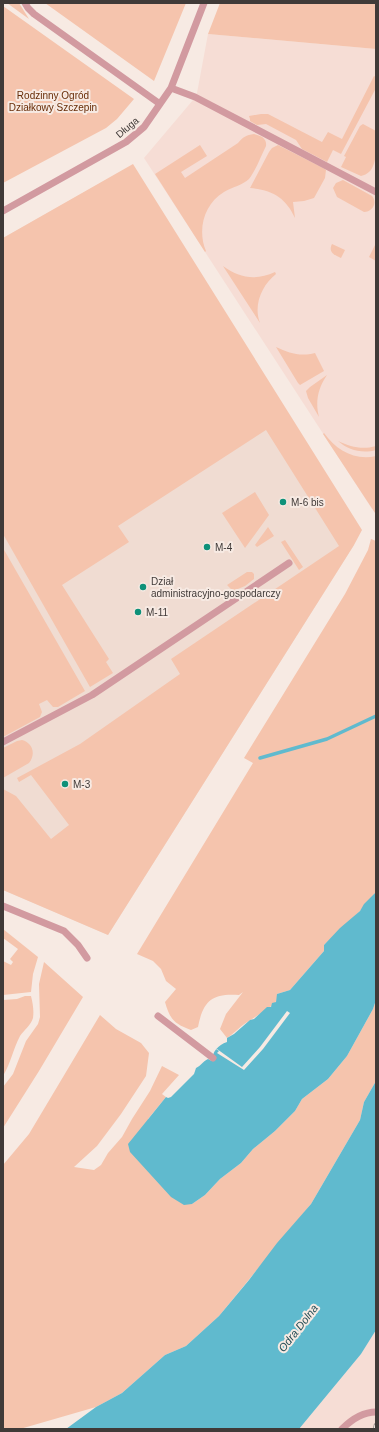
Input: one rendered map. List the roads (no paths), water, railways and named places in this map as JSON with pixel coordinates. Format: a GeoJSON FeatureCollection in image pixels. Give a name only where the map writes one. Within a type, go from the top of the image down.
{"type":"FeatureCollection","features":[{"type":"Feature","properties":{"kind":"lane"},"geometry":{"type":"LineString","coordinates":[[25,3],[34,14],[46,23],[160,104]]}},
{"type":"Feature","properties":{"kind":"lane","name":"Długa"},"geometry":{"type":"LineString","coordinates":[[3,212],[126,142],[144,128],[171,88],[204,3]]}},
{"type":"Feature","properties":{"kind":"lane"},"geometry":{"type":"LineString","coordinates":[[171,88],[195,97],[376,192]]}},
{"type":"Feature","properties":{"kind":"lane"},"geometry":{"type":"LineString","coordinates":[[3,742],[92,695],[289,563]]}},
{"type":"Feature","properties":{"kind":"lane"},"geometry":{"type":"LineString","coordinates":[[3,906],[64,931],[88,958]]}},
{"type":"Feature","properties":{"kind":"lane"},"geometry":{"type":"LineString","coordinates":[[158,1016],[213,1058]]}},
{"type":"Feature","properties":{"kind":"lane"},"geometry":{"type":"LineString","coordinates":[[342,1429],[353,1419],[363,1414],[376,1412]]}},
{"type":"Feature","properties":{"kind":"water"},"geometry":{"type":"Polygon","coordinates":[[[376,892],[376,1000],[373,1009],[347,1056],[328,1079],[302,1099],[295,1111],[275,1131],[253,1149],[241,1163],[220,1179],[205,1195],[192,1204],[184,1205],[171,1197],[130,1152],[128,1144],[166,1097],[171,1097],[194,1074],[196,1068],[208,1059],[212,1061],[214,1052],[218,1047],[227,1042],[227,1038],[250,1020],[254,1019],[267,1007],[271,1007],[272,1003],[276,1002],[277,994],[290,990],[324,951],[324,945],[340,928],[360,911],[364,904],[376,892]]]}},
{"type":"Feature","properties":{"kind":"water","name":"Odra Dolna"},"geometry":{"type":"Polygon","coordinates":[[[376,1081],[376,1330],[361,1354],[299,1429],[66,1429],[96,1407],[122,1393],[165,1355],[186,1346],[219,1316],[277,1243],[311,1204],[360,1120],[364,1102],[376,1081]]]}},
{"type":"Feature","properties":{"kind":"waterway"},"geometry":{"type":"LineString","coordinates":[[260,758],[327,739],[376,716]]}},
{"type":"Feature","properties":{"kind":"railway"},"geometry":{"type":"LineString","coordinates":[[375,1429],[376,1425]]}},
{"type":"Feature","properties":{"kind":"place","name":"M-6 bis"},"geometry":{"type":"Point","coordinates":[283,502]}},
{"type":"Feature","properties":{"kind":"place","name":"M-4"},"geometry":{"type":"Point","coordinates":[207,547]}},
{"type":"Feature","properties":{"kind":"place","name":"Dział administracyjno-gospodarczy"},"geometry":{"type":"Point","coordinates":[143,587]}},
{"type":"Feature","properties":{"kind":"place","name":"M-11"},"geometry":{"type":"Point","coordinates":[138,612]}},
{"type":"Feature","properties":{"kind":"place","name":"M-3"},"geometry":{"type":"Point","coordinates":[65,784]}},
{"type":"Feature","properties":{"kind":"park label","name":"Rodzinny Ogród Działkowy Szczepin"},"geometry":{"type":"Point","coordinates":[53,100]}}]}
